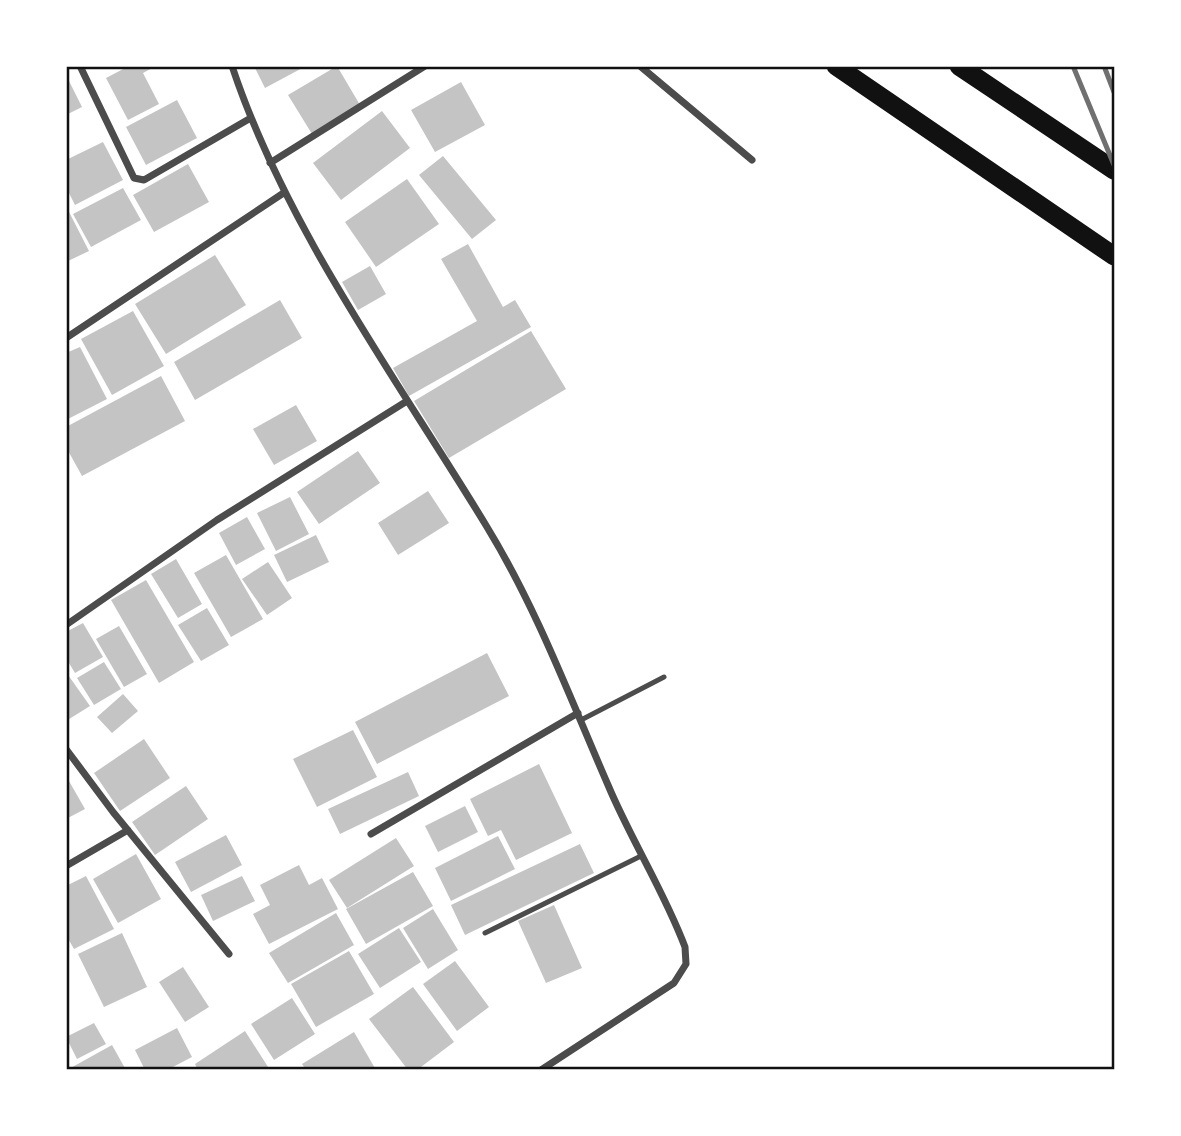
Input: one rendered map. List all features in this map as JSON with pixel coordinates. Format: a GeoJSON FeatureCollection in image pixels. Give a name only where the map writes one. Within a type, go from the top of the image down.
{"type":"FeatureCollection","features":[{"type":"Feature","properties":{"kind":"highway"},"geometry":{"type":"LineString","coordinates":[[836,66],[998,179],[1115,256]]}},
{"type":"Feature","properties":{"kind":"highway"},"geometry":{"type":"LineString","coordinates":[[959,66],[1115,170]]}},
{"type":"Feature","properties":{"kind":"street"},"geometry":{"type":"LineString","coordinates":[[80,66],[134,178],[144,180],[249,119]]}},
{"type":"Feature","properties":{"kind":"street"},"geometry":{"type":"LineString","coordinates":[[232,66],[249,119],[285,192],[407,401],[519,582],[640,856],[678,928],[685,947],[686,964],[674,983],[541,1069]]}},
{"type":"Feature","properties":{"kind":"street"},"geometry":{"type":"LineString","coordinates":[[270,163],[425,66]]}},
{"type":"Feature","properties":{"kind":"street"},"geometry":{"type":"LineString","coordinates":[[640,66],[752,160]]}},
{"type":"Feature","properties":{"kind":"street"},"geometry":{"type":"LineString","coordinates":[[66,338],[285,192]]}},
{"type":"Feature","properties":{"kind":"street"},"geometry":{"type":"LineString","coordinates":[[66,625],[217,520],[407,401]]}},
{"type":"Feature","properties":{"kind":"street"},"geometry":{"type":"LineString","coordinates":[[371,834],[580,717]]}},
{"type":"Feature","properties":{"kind":"street"},"geometry":{"type":"LineString","coordinates":[[66,749],[229,954]]}},
{"type":"Feature","properties":{"kind":"street"},"geometry":{"type":"LineString","coordinates":[[66,866],[128,830]]}},
{"type":"Feature","properties":{"kind":"lane"},"geometry":{"type":"LineString","coordinates":[[580,717],[664,677]]}},
{"type":"Feature","properties":{"kind":"lane"},"geometry":{"type":"LineString","coordinates":[[485,933],[640,856]]}},
{"type":"Feature","properties":{"kind":"building"},"geometry":{"type":"Polygon","coordinates":[[[129,66],[156,66],[143,73],[159,104],[128,120],[106,78],[129,66]]]}},
{"type":"Feature","properties":{"kind":"building"},"geometry":{"type":"Polygon","coordinates":[[[254,66],[306,66],[265,88],[254,66]]]}},
{"type":"Feature","properties":{"kind":"building"},"geometry":{"type":"Polygon","coordinates":[[[337,66],[360,105],[312,134],[288,95],[337,66]]]}},
{"type":"Feature","properties":{"kind":"building"},"geometry":{"type":"Polygon","coordinates":[[[66,75],[82,107],[66,115],[66,75]]]}},
{"type":"Feature","properties":{"kind":"building"},"geometry":{"type":"Polygon","coordinates":[[[461,82],[485,125],[435,152],[411,110],[461,82]]]}},
{"type":"Feature","properties":{"kind":"building"},"geometry":{"type":"Polygon","coordinates":[[[177,100],[197,138],[146,165],[126,127],[177,100]]]}},
{"type":"Feature","properties":{"kind":"building"},"geometry":{"type":"Polygon","coordinates":[[[382,111],[410,148],[341,200],[313,163],[382,111]]]}},
{"type":"Feature","properties":{"kind":"building"},"geometry":{"type":"Polygon","coordinates":[[[103,142],[123,180],[75,205],[66,187],[66,160],[103,142]]]}},
{"type":"Feature","properties":{"kind":"building"},"geometry":{"type":"Polygon","coordinates":[[[443,156],[496,220],[472,239],[419,175],[443,156]]]}},
{"type":"Feature","properties":{"kind":"building"},"geometry":{"type":"Polygon","coordinates":[[[188,164],[209,202],[154,232],[133,195],[188,164]]]}},
{"type":"Feature","properties":{"kind":"building"},"geometry":{"type":"Polygon","coordinates":[[[407,179],[439,224],[376,267],[345,222],[407,179]]]}},
{"type":"Feature","properties":{"kind":"building"},"geometry":{"type":"Polygon","coordinates":[[[123,188],[141,220],[91,247],[73,214],[123,188]]]}},
{"type":"Feature","properties":{"kind":"building"},"geometry":{"type":"Polygon","coordinates":[[[66,206],[89,251],[66,262],[66,206]]]}},
{"type":"Feature","properties":{"kind":"building"},"geometry":{"type":"Polygon","coordinates":[[[468,244],[503,307],[515,300],[531,327],[409,396],[393,368],[477,321],[441,259],[468,244]]]}},
{"type":"Feature","properties":{"kind":"building"},"geometry":{"type":"Polygon","coordinates":[[[215,255],[246,305],[166,354],[135,304],[215,255]]]}},
{"type":"Feature","properties":{"kind":"building"},"geometry":{"type":"Polygon","coordinates":[[[370,266],[386,294],[358,310],[342,282],[370,266]]]}},
{"type":"Feature","properties":{"kind":"building"},"geometry":{"type":"Polygon","coordinates":[[[280,300],[302,338],[195,400],[174,362],[280,300]]]}},
{"type":"Feature","properties":{"kind":"building"},"geometry":{"type":"Polygon","coordinates":[[[133,311],[164,366],[112,395],[81,339],[133,311]]]}},
{"type":"Feature","properties":{"kind":"building"},"geometry":{"type":"Polygon","coordinates":[[[531,331],[566,389],[449,458],[414,401],[531,331]]]}},
{"type":"Feature","properties":{"kind":"building"},"geometry":{"type":"Polygon","coordinates":[[[80,347],[107,399],[66,420],[66,353],[80,347]]]}},
{"type":"Feature","properties":{"kind":"building"},"geometry":{"type":"Polygon","coordinates":[[[161,376],[185,421],[82,476],[66,447],[66,427],[161,376]]]}},
{"type":"Feature","properties":{"kind":"building"},"geometry":{"type":"Polygon","coordinates":[[[296,405],[317,441],[274,465],[253,429],[296,405]]]}},
{"type":"Feature","properties":{"kind":"building"},"geometry":{"type":"Polygon","coordinates":[[[358,451],[380,483],[319,524],[297,492],[358,451]]]}},
{"type":"Feature","properties":{"kind":"building"},"geometry":{"type":"Polygon","coordinates":[[[428,491],[449,523],[398,555],[378,523],[428,491]]]}},
{"type":"Feature","properties":{"kind":"building"},"geometry":{"type":"Polygon","coordinates":[[[290,497],[309,534],[276,551],[257,513],[290,497]]]}},
{"type":"Feature","properties":{"kind":"building"},"geometry":{"type":"Polygon","coordinates":[[[247,517],[265,549],[236,565],[219,533],[247,517]]]}},
{"type":"Feature","properties":{"kind":"building"},"geometry":{"type":"Polygon","coordinates":[[[316,535],[329,562],[287,582],[274,555],[316,535]]]}},
{"type":"Feature","properties":{"kind":"building"},"geometry":{"type":"Polygon","coordinates":[[[226,555],[263,619],[231,637],[194,573],[226,555]]]}},
{"type":"Feature","properties":{"kind":"building"},"geometry":{"type":"Polygon","coordinates":[[[176,559],[202,604],[178,618],[151,574],[176,559]]]}},
{"type":"Feature","properties":{"kind":"building"},"geometry":{"type":"Polygon","coordinates":[[[268,562],[292,598],[267,615],[242,579],[268,562]]]}},
{"type":"Feature","properties":{"kind":"building"},"geometry":{"type":"Polygon","coordinates":[[[146,580],[194,662],[159,683],[111,600],[146,580]]]}},
{"type":"Feature","properties":{"kind":"building"},"geometry":{"type":"Polygon","coordinates":[[[207,608],[229,645],[201,661],[178,625],[207,608]]]}},
{"type":"Feature","properties":{"kind":"building"},"geometry":{"type":"Polygon","coordinates":[[[83,623],[103,657],[75,673],[66,658],[66,632],[83,623]]]}},
{"type":"Feature","properties":{"kind":"building"},"geometry":{"type":"Polygon","coordinates":[[[119,626],[147,674],[124,687],[96,639],[119,626]]]}},
{"type":"Feature","properties":{"kind":"building"},"geometry":{"type":"Polygon","coordinates":[[[487,653],[509,696],[377,764],[355,722],[487,653]]]}},
{"type":"Feature","properties":{"kind":"building"},"geometry":{"type":"Polygon","coordinates":[[[104,662],[121,689],[94,705],[77,678],[104,662]]]}},
{"type":"Feature","properties":{"kind":"building"},"geometry":{"type":"Polygon","coordinates":[[[66,672],[90,706],[66,721],[66,672]]]}},
{"type":"Feature","properties":{"kind":"building"},"geometry":{"type":"Polygon","coordinates":[[[123,694],[138,711],[112,733],[97,717],[123,694]]]}},
{"type":"Feature","properties":{"kind":"building"},"geometry":{"type":"Polygon","coordinates":[[[353,730],[377,777],[317,807],[293,759],[353,730]]]}},
{"type":"Feature","properties":{"kind":"building"},"geometry":{"type":"Polygon","coordinates":[[[144,739],[170,778],[120,811],[94,773],[144,739]]]}},
{"type":"Feature","properties":{"kind":"building"},"geometry":{"type":"Polygon","coordinates":[[[539,764],[572,833],[516,860],[501,830],[488,836],[470,799],[539,764]]]}},
{"type":"Feature","properties":{"kind":"building"},"geometry":{"type":"Polygon","coordinates":[[[408,772],[419,796],[340,834],[328,809],[408,772]]]}},
{"type":"Feature","properties":{"kind":"building"},"geometry":{"type":"Polygon","coordinates":[[[69,781],[85,809],[66,819],[66,783],[69,781]]]}},
{"type":"Feature","properties":{"kind":"building"},"geometry":{"type":"Polygon","coordinates":[[[186,786],[208,819],[155,855],[132,822],[186,786]]]}},
{"type":"Feature","properties":{"kind":"building"},"geometry":{"type":"Polygon","coordinates":[[[465,806],[478,832],[438,852],[425,826],[465,806]]]}},
{"type":"Feature","properties":{"kind":"building"},"geometry":{"type":"Polygon","coordinates":[[[226,835],[242,865],[191,892],[175,862],[226,835]]]}},
{"type":"Feature","properties":{"kind":"building"},"geometry":{"type":"Polygon","coordinates":[[[498,836],[515,869],[451,901],[435,868],[498,836]]]}},
{"type":"Feature","properties":{"kind":"building"},"geometry":{"type":"Polygon","coordinates":[[[396,838],[414,866],[347,908],[329,880],[396,838]]]}},
{"type":"Feature","properties":{"kind":"building"},"geometry":{"type":"Polygon","coordinates":[[[580,844],[594,873],[465,935],[451,905],[580,844]]]}},
{"type":"Feature","properties":{"kind":"building"},"geometry":{"type":"Polygon","coordinates":[[[136,854],[161,899],[118,923],[93,879],[136,854]]]}},
{"type":"Feature","properties":{"kind":"building"},"geometry":{"type":"Polygon","coordinates":[[[299,865],[309,885],[322,878],[338,909],[269,944],[253,914],[270,905],[260,885],[299,865]]]}},
{"type":"Feature","properties":{"kind":"building"},"geometry":{"type":"Polygon","coordinates":[[[413,872],[433,906],[366,944],[346,909],[413,872]]]}},
{"type":"Feature","properties":{"kind":"building"},"geometry":{"type":"Polygon","coordinates":[[[86,876],[114,929],[74,949],[66,935],[66,886],[86,876]]]}},
{"type":"Feature","properties":{"kind":"building"},"geometry":{"type":"Polygon","coordinates":[[[242,876],[255,901],[213,921],[201,895],[242,876]]]}},
{"type":"Feature","properties":{"kind":"building"},"geometry":{"type":"Polygon","coordinates":[[[554,905],[582,968],[546,983],[518,921],[554,905]]]}},
{"type":"Feature","properties":{"kind":"building"},"geometry":{"type":"Polygon","coordinates":[[[433,909],[458,950],[428,969],[403,928],[433,909]]]}},
{"type":"Feature","properties":{"kind":"building"},"geometry":{"type":"Polygon","coordinates":[[[336,913],[354,945],[288,983],[269,953],[336,913]]]}},
{"type":"Feature","properties":{"kind":"building"},"geometry":{"type":"Polygon","coordinates":[[[399,928],[421,962],[380,988],[358,954],[399,928]]]}},
{"type":"Feature","properties":{"kind":"building"},"geometry":{"type":"Polygon","coordinates":[[[122,933],[147,987],[104,1007],[78,954],[122,933]]]}},
{"type":"Feature","properties":{"kind":"building"},"geometry":{"type":"Polygon","coordinates":[[[349,951],[374,994],[316,1027],[291,984],[349,951]]]}},
{"type":"Feature","properties":{"kind":"building"},"geometry":{"type":"Polygon","coordinates":[[[455,961],[489,1007],[457,1031],[423,984],[455,961]]]}},
{"type":"Feature","properties":{"kind":"building"},"geometry":{"type":"Polygon","coordinates":[[[183,967],[209,1007],[185,1022],[159,982],[183,967]]]}},
{"type":"Feature","properties":{"kind":"building"},"geometry":{"type":"Polygon","coordinates":[[[413,987],[454,1042],[417,1070],[408,1070],[369,1019],[413,987]]]}},
{"type":"Feature","properties":{"kind":"building"},"geometry":{"type":"Polygon","coordinates":[[[292,998],[315,1034],[274,1060],[251,1024],[292,998]]]}},
{"type":"Feature","properties":{"kind":"building"},"geometry":{"type":"Polygon","coordinates":[[[94,1023],[106,1044],[77,1059],[66,1037],[94,1023]]]}},
{"type":"Feature","properties":{"kind":"building"},"geometry":{"type":"Polygon","coordinates":[[[177,1028],[192,1057],[167,1070],[145,1070],[135,1050],[177,1028]]]}},
{"type":"Feature","properties":{"kind":"building"},"geometry":{"type":"Polygon","coordinates":[[[245,1031],[270,1070],[198,1070],[195,1064],[245,1031]]]}},
{"type":"Feature","properties":{"kind":"building"},"geometry":{"type":"Polygon","coordinates":[[[354,1032],[376,1070],[306,1070],[302,1064],[354,1032]]]}},
{"type":"Feature","properties":{"kind":"building"},"geometry":{"type":"Polygon","coordinates":[[[112,1045],[126,1070],[67,1070],[112,1045]]]}},
{"type":"Feature","properties":{"kind":"railway"},"geometry":{"type":"LineString","coordinates":[[1073,66],[1114,165]]}},
{"type":"Feature","properties":{"kind":"railway"},"geometry":{"type":"LineString","coordinates":[[1104,66],[1114,92]]}}]}
